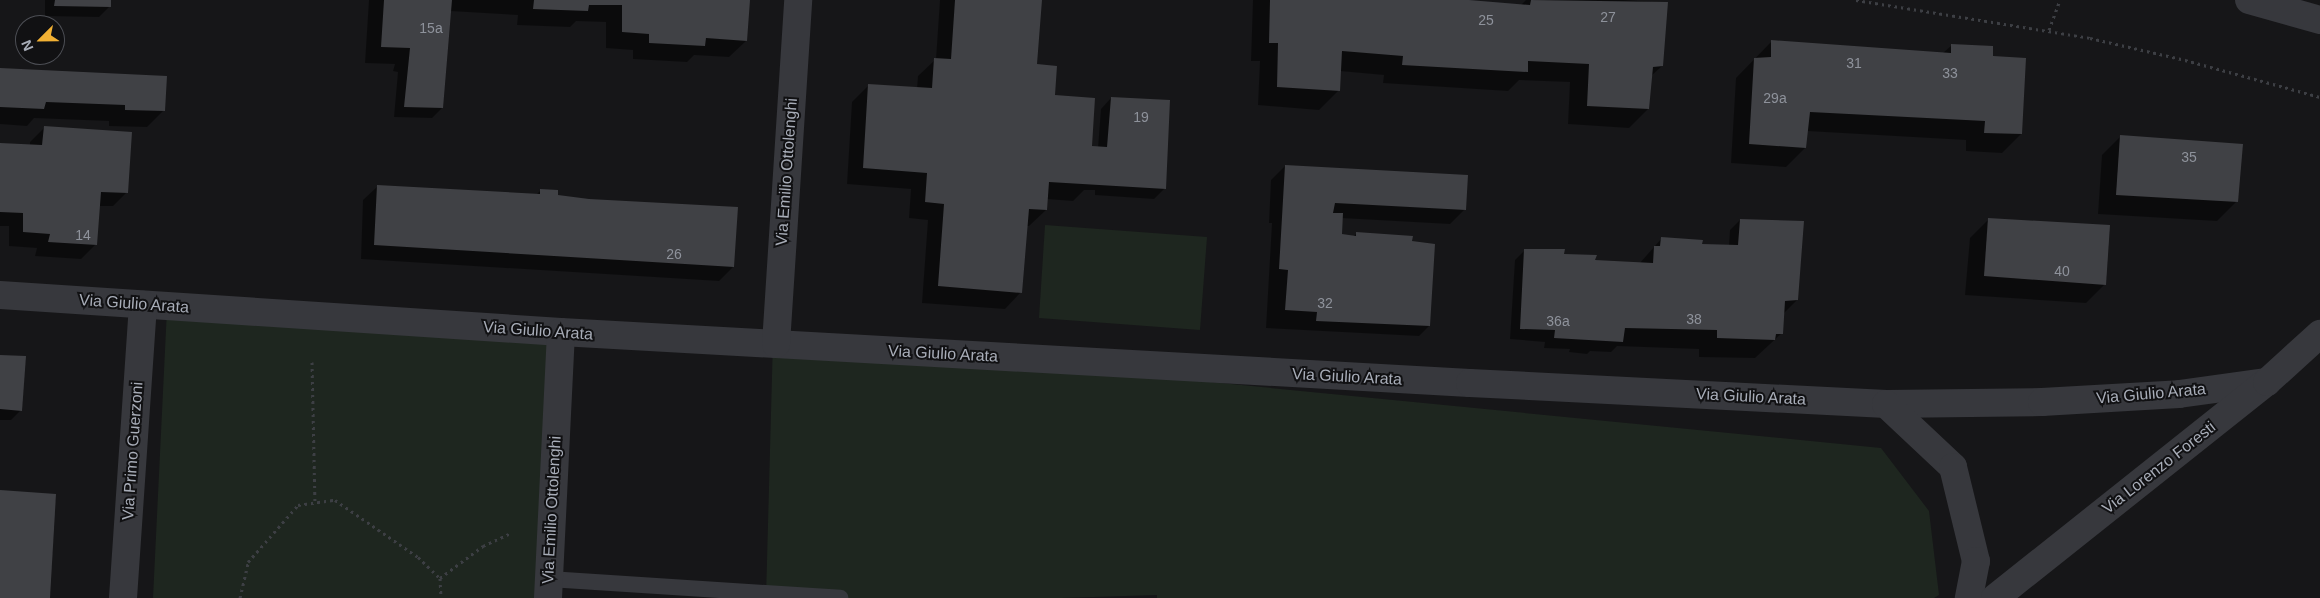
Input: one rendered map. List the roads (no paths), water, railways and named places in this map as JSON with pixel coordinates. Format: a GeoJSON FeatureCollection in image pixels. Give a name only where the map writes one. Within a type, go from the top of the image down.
{"type":"FeatureCollection","features":[{"type":"Feature","properties":{"kind":"street","name":"Via Emilio Ottolenghi"},"geometry":{"type":"LineString","coordinates":[[776,344],[798,0]]}},
{"type":"Feature","properties":{"kind":"street"},"geometry":{"type":"LineString","coordinates":[[2249,0],[2320,20]]}},
{"type":"Feature","properties":{"kind":"street","name":"Via Giulio Arata"},"geometry":{"type":"LineString","coordinates":[[0,296],[561,332],[1450,382],[1886,404],[2042,402],[2179,394],[2267,382]]}},
{"type":"Feature","properties":{"kind":"street","name":"Via Primo Guerzoni"},"geometry":{"type":"LineString","coordinates":[[123,598],[143,305]]}},
{"type":"Feature","properties":{"kind":"street","name":"Via Emilio Ottolenghi"},"geometry":{"type":"LineString","coordinates":[[548,589],[561,332]]}},
{"type":"Feature","properties":{"kind":"street","name":"Via Lorenzo Foresti"},"geometry":{"type":"LineString","coordinates":[[1995,598],[2267,382],[2320,334]]}},
{"type":"Feature","properties":{"kind":"street"},"geometry":{"type":"LineString","coordinates":[[1886,404],[1953,468],[1976,561],[1969,598]]}},
{"type":"Feature","properties":{"kind":"lane"},"geometry":{"type":"LineString","coordinates":[[548,589],[840,598]]}}]}
